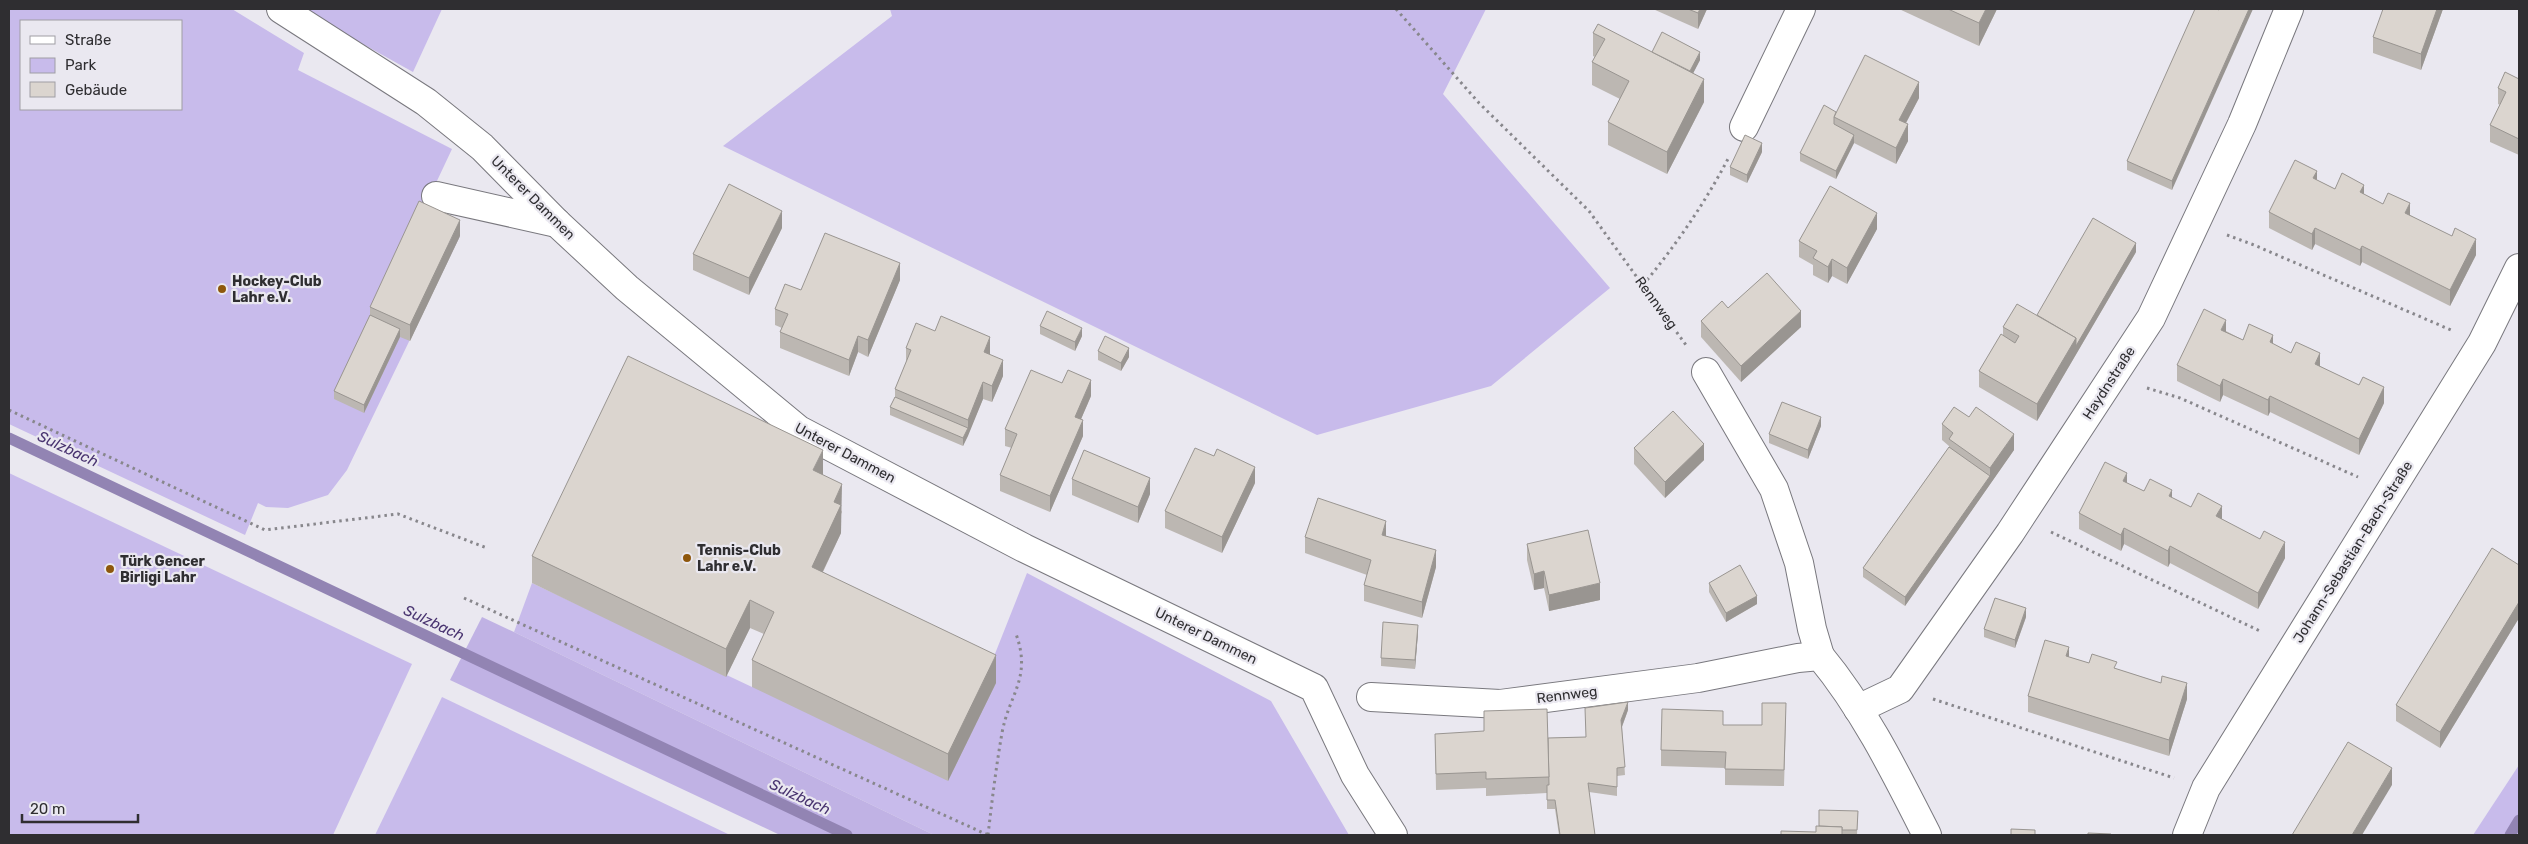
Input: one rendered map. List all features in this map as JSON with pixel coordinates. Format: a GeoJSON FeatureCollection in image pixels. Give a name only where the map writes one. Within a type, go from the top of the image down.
{"type":"FeatureCollection","features":[{"type":"Feature","properties":{"kind":"street","name":"Unterer Dammen"},"geometry":{"type":"LineString","coordinates":[[280,9],[426,102],[482,147],[557,223],[627,288],[799,430],[1024,548],[1314,688],[1355,775],[1393,835]]}},
{"type":"Feature","properties":{"kind":"street"},"geometry":{"type":"LineString","coordinates":[[1744,127],[1801,9]]}},
{"type":"Feature","properties":{"kind":"street","name":"Haydnstraße"},"geometry":{"type":"LineString","coordinates":[[1858,709],[1900,689],[2010,533],[2151,318],[2242,124],[2289,9]]}},
{"type":"Feature","properties":{"kind":"street"},"geometry":{"type":"LineString","coordinates":[[436,196],[557,223]]}},
{"type":"Feature","properties":{"kind":"street","name":"Johann-Sebastian-Bach-Straße"},"geometry":{"type":"LineString","coordinates":[[2187,835],[2206,788],[2482,343],[2519,268]]}},
{"type":"Feature","properties":{"kind":"street"},"geometry":{"type":"LineString","coordinates":[[1706,372],[1774,489],[1799,563],[1812,629],[1820,656],[1840,680],[1858,709],[1928,835]]}},
{"type":"Feature","properties":{"kind":"street","name":"Rennweg"},"geometry":{"type":"LineString","coordinates":[[1371,697],[1500,704],[1698,678],[1798,658],[1820,656]]}},
{"type":"Feature","properties":{"kind":"path","name":"Rennweg"},"geometry":{"type":"LineString","coordinates":[[1396,9],[1479,103],[1589,210],[1706,372]]}},
{"type":"Feature","properties":{"kind":"path"},"geometry":{"type":"LineString","coordinates":[[1643,285],[1668,254],[1714,186],[1744,127]]}},
{"type":"Feature","properties":{"kind":"path"},"geometry":{"type":"LineString","coordinates":[[2254,245],[2482,343]]}},
{"type":"Feature","properties":{"kind":"path"},"geometry":{"type":"LineString","coordinates":[[2180,398],[2390,492]]}},
{"type":"Feature","properties":{"kind":"path"},"geometry":{"type":"LineString","coordinates":[[9,410],[265,530],[398,514],[487,548]]}},
{"type":"Feature","properties":{"kind":"path"},"geometry":{"type":"LineString","coordinates":[[2074,542],[2293,648]]}},
{"type":"Feature","properties":{"kind":"path"},"geometry":{"type":"LineString","coordinates":[[464,598],[988,835],[1002,731],[1020,683],[1022,650],[1016,634]]}},
{"type":"Feature","properties":{"kind":"path"},"geometry":{"type":"LineString","coordinates":[[1951,704],[2206,788]]}},
{"type":"Feature","properties":{"kind":"green space","name":"Hockey-Club Lahr e.V."},"geometry":{"type":"Polygon","coordinates":[[[9,9],[232,9],[304,53],[298,70],[452,149],[420,217],[460,236],[347,470],[328,495],[288,508],[266,507],[258,503],[245,535],[9,424],[9,9]]]}},
{"type":"Feature","properties":{"kind":"green space"},"geometry":{"type":"Polygon","coordinates":[[[300,9],[442,9],[413,72],[300,9]]]}},
{"type":"Feature","properties":{"kind":"green space"},"geometry":{"type":"Polygon","coordinates":[[[890,9],[1486,9],[1443,94],[1610,288],[1491,386],[1317,435],[723,146],[892,16],[890,9]]]}},
{"type":"Feature","properties":{"kind":"green space","name":"Türk Gencer Birligi Lahr"},"geometry":{"type":"Polygon","coordinates":[[[9,473],[412,664],[333,835],[9,835],[9,473]]]}},
{"type":"Feature","properties":{"kind":"green space"},"geometry":{"type":"Polygon","coordinates":[[[1027,573],[1271,701],[1349,835],[934,835],[514,632],[532,583],[752,687],[985,679],[1027,573]]]}},
{"type":"Feature","properties":{"kind":"green space"},"geometry":{"type":"Polygon","coordinates":[[[442,697],[730,835],[375,835],[442,697]]]}},
{"type":"Feature","properties":{"kind":"green space"},"geometry":{"type":"Polygon","coordinates":[[[2519,765],[2519,835],[2473,835],[2519,765]]]}},
{"type":"Feature","properties":{"kind":"shaded area"},"geometry":{"type":"Polygon","coordinates":[[[482,617],[934,835],[780,835],[450,680],[482,617]]]}},
{"type":"Feature","properties":{"kind":"building"},"geometry":{"type":"Polygon","coordinates":[[[1688,9],[1700,9],[1698,13],[1688,9]]]}},
{"type":"Feature","properties":{"kind":"building"},"geometry":{"type":"Polygon","coordinates":[[[1948,9],[1986,9],[1979,23],[1948,9]]]}},
{"type":"Feature","properties":{"kind":"building"},"geometry":{"type":"Polygon","coordinates":[[[2195,9],[2249,9],[2172,181],[2127,161],[2195,9]]]}},
{"type":"Feature","properties":{"kind":"building"},"geometry":{"type":"Polygon","coordinates":[[[2383,9],[2437,9],[2421,54],[2373,37],[2383,9]]]}},
{"type":"Feature","properties":{"kind":"building"},"geometry":{"type":"Polygon","coordinates":[[[1598,24],[1704,79],[1667,152],[1608,122],[1629,81],[1592,62],[1605,39],[1593,33],[1598,24]]]}},
{"type":"Feature","properties":{"kind":"building"},"geometry":{"type":"Polygon","coordinates":[[[1662,32],[1700,52],[1690,71],[1652,52],[1662,32]]]}},
{"type":"Feature","properties":{"kind":"building"},"geometry":{"type":"Polygon","coordinates":[[[1865,55],[1919,82],[1899,120],[1908,124],[1896,148],[1834,117],[1865,55]]]}},
{"type":"Feature","properties":{"kind":"building"},"geometry":{"type":"Polygon","coordinates":[[[2505,72],[2519,79],[2519,139],[2490,125],[2506,92],[2498,88],[2505,72]]]}},
{"type":"Feature","properties":{"kind":"building"},"geometry":{"type":"Polygon","coordinates":[[[1824,105],[1836,112],[1834,124],[1854,135],[1836,171],[1800,153],[1824,105]]]}},
{"type":"Feature","properties":{"kind":"building"},"geometry":{"type":"Polygon","coordinates":[[[1745,135],[1762,143],[1747,175],[1730,167],[1745,135]]]}},
{"type":"Feature","properties":{"kind":"building"},"geometry":{"type":"Polygon","coordinates":[[[2295,160],[2317,171],[2313,178],[2335,189],[2342,173],[2364,185],[2360,192],[2383,204],[2388,193],[2410,203],[2405,213],[2452,236],[2455,228],[2476,239],[2450,290],[2362,246],[2360,250],[2315,228],[2312,234],[2269,212],[2295,160]]]}},
{"type":"Feature","properties":{"kind":"building"},"geometry":{"type":"Polygon","coordinates":[[[729,184],[782,211],[749,278],[693,254],[729,184]]]}},
{"type":"Feature","properties":{"kind":"building"},"geometry":{"type":"Polygon","coordinates":[[[1830,186],[1877,213],[1847,268],[1832,259],[1828,267],[1813,258],[1817,251],[1799,241],[1830,186]]]}},
{"type":"Feature","properties":{"kind":"building"},"geometry":{"type":"Polygon","coordinates":[[[419,201],[460,220],[410,325],[370,307],[419,201]]]}},
{"type":"Feature","properties":{"kind":"building"},"geometry":{"type":"Polygon","coordinates":[[[2093,218],[2136,243],[2076,346],[2076,338],[2037,315],[2093,218]]]}},
{"type":"Feature","properties":{"kind":"building"},"geometry":{"type":"Polygon","coordinates":[[[825,233],[900,263],[868,340],[858,336],[849,360],[780,332],[788,314],[775,309],[785,284],[801,290],[825,233]]]}},
{"type":"Feature","properties":{"kind":"building"},"geometry":{"type":"Polygon","coordinates":[[[1767,273],[1801,311],[1741,366],[1701,321],[1722,301],[1728,308],[1767,273]]]}},
{"type":"Feature","properties":{"kind":"building"},"geometry":{"type":"Polygon","coordinates":[[[2017,304],[2076,338],[2037,404],[1979,371],[2001,334],[2015,343],[2019,336],[2003,327],[2017,304]]]}},
{"type":"Feature","properties":{"kind":"building"},"geometry":{"type":"Polygon","coordinates":[[[2204,309],[2226,320],[2221,330],[2243,340],[2249,324],[2273,335],[2270,342],[2291,353],[2296,342],[2320,353],[2315,364],[2359,385],[2363,377],[2384,387],[2359,439],[2270,396],[2268,400],[2223,379],[2220,386],[2177,365],[2204,309]]]}},
{"type":"Feature","properties":{"kind":"building"},"geometry":{"type":"Polygon","coordinates":[[[1047,311],[1082,328],[1075,342],[1040,326],[1047,311]]]}},
{"type":"Feature","properties":{"kind":"building"},"geometry":{"type":"Polygon","coordinates":[[[370,315],[400,329],[364,405],[334,391],[370,315]]]}},
{"type":"Feature","properties":{"kind":"building"},"geometry":{"type":"Polygon","coordinates":[[[941,316],[990,337],[984,352],[1003,360],[992,386],[983,382],[968,420],[895,389],[911,350],[906,348],[916,323],[935,331],[941,316]]]}},
{"type":"Feature","properties":{"kind":"building"},"geometry":{"type":"Polygon","coordinates":[[[1105,336],[1129,348],[1121,363],[1098,351],[1105,336]]]}},
{"type":"Feature","properties":{"kind":"building","name":"Tennis-Club Lahr e.V."},"geometry":{"type":"Polygon","coordinates":[[[628,356],[823,450],[813,470],[842,484],[834,502],[841,505],[812,567],[996,655],[948,754],[752,660],[774,612],[750,600],[726,649],[532,556],[628,356]]]}},
{"type":"Feature","properties":{"kind":"building"},"geometry":{"type":"Polygon","coordinates":[[[1031,370],[1062,383],[1068,370],[1091,380],[1075,417],[1083,420],[1050,496],[1000,475],[1017,434],[1005,429],[1031,370]]]}},
{"type":"Feature","properties":{"kind":"building"},"geometry":{"type":"Polygon","coordinates":[[[895,397],[968,428],[963,438],[890,407],[895,397]]]}},
{"type":"Feature","properties":{"kind":"building"},"geometry":{"type":"Polygon","coordinates":[[[1782,402],[1821,417],[1808,450],[1769,434],[1782,402]]]}},
{"type":"Feature","properties":{"kind":"building"},"geometry":{"type":"Polygon","coordinates":[[[1954,407],[1969,417],[1976,407],[2014,434],[1990,468],[1949,439],[1953,433],[1942,424],[1954,407]]]}},
{"type":"Feature","properties":{"kind":"building"},"geometry":{"type":"Polygon","coordinates":[[[1673,411],[1704,444],[1665,482],[1634,448],[1673,411]]]}},
{"type":"Feature","properties":{"kind":"building"},"geometry":{"type":"Polygon","coordinates":[[[1949,447],[1990,476],[1905,597],[1863,568],[1949,447]]]}},
{"type":"Feature","properties":{"kind":"building"},"geometry":{"type":"Polygon","coordinates":[[[1195,448],[1214,456],[1217,449],[1255,467],[1222,537],[1165,511],[1195,448]]]}},
{"type":"Feature","properties":{"kind":"building"},"geometry":{"type":"Polygon","coordinates":[[[1084,450],[1150,478],[1138,507],[1072,479],[1084,450]]]}},
{"type":"Feature","properties":{"kind":"building"},"geometry":{"type":"Polygon","coordinates":[[[2105,462],[2127,473],[2123,481],[2144,491],[2150,479],[2172,490],[2169,496],[2191,507],[2198,493],[2222,506],[2216,516],[2260,539],[2264,531],[2285,542],[2258,593],[2170,546],[2168,551],[2124,528],[2121,535],[2079,513],[2105,462]]]}},
{"type":"Feature","properties":{"kind":"building"},"geometry":{"type":"Polygon","coordinates":[[[1318,498],[1386,521],[1382,535],[1436,550],[1422,602],[1364,585],[1371,560],[1305,537],[1318,498]]]}},
{"type":"Feature","properties":{"kind":"building"},"geometry":{"type":"Polygon","coordinates":[[[1588,530],[1600,583],[1549,595],[1544,571],[1534,574],[1527,544],[1588,530]]]}},
{"type":"Feature","properties":{"kind":"building"},"geometry":{"type":"Polygon","coordinates":[[[2492,548],[2519,565],[2519,602],[2440,732],[2396,705],[2492,548]]]}},
{"type":"Feature","properties":{"kind":"building"},"geometry":{"type":"Polygon","coordinates":[[[1740,565],[1757,596],[1726,613],[1709,583],[1740,565]]]}},
{"type":"Feature","properties":{"kind":"building"},"geometry":{"type":"Polygon","coordinates":[[[1995,598],[2026,608],[2015,640],[1984,629],[1995,598]]]}},
{"type":"Feature","properties":{"kind":"building"},"geometry":{"type":"Polygon","coordinates":[[[1383,622],[1418,625],[1415,660],[1381,658],[1383,622]]]}},
{"type":"Feature","properties":{"kind":"building"},"geometry":{"type":"Polygon","coordinates":[[[2045,640],[2069,647],[2066,656],[2089,663],[2092,654],[2117,662],[2114,668],[2161,683],[2162,676],[2187,683],[2169,740],[2028,696],[2045,640]]]}},
{"type":"Feature","properties":{"kind":"building"},"geometry":{"type":"Polygon","coordinates":[[[1628,702],[1621,720],[1625,767],[1617,768],[1617,787],[1588,783],[1595,835],[1560,835],[1555,800],[1547,800],[1547,785],[1549,785],[1548,738],[1586,737],[1585,708],[1628,702]]]}},
{"type":"Feature","properties":{"kind":"building"},"geometry":{"type":"Polygon","coordinates":[[[1762,703],[1786,703],[1784,770],[1725,769],[1726,752],[1661,750],[1662,709],[1723,711],[1723,725],[1762,725],[1762,703]]]}},
{"type":"Feature","properties":{"kind":"building"},"geometry":{"type":"Polygon","coordinates":[[[1547,709],[1549,777],[1486,779],[1486,772],[1436,774],[1435,734],[1484,731],[1484,711],[1547,709]]]}},
{"type":"Feature","properties":{"kind":"building"},"geometry":{"type":"Polygon","coordinates":[[[2348,742],[2392,768],[2352,835],[2292,835],[2348,742]]]}},
{"type":"Feature","properties":{"kind":"building"},"geometry":{"type":"Polygon","coordinates":[[[1819,810],[1858,811],[1857,830],[1842,830],[1842,827],[1819,826],[1819,810]]]}},
{"type":"Feature","properties":{"kind":"building"},"geometry":{"type":"Polygon","coordinates":[[[1816,826],[1842,827],[1842,835],[1781,835],[1781,831],[1816,832],[1816,826]]]}},
{"type":"Feature","properties":{"kind":"building"},"geometry":{"type":"Polygon","coordinates":[[[2011,829],[2035,830],[2035,835],[2011,835],[2011,829]]]}},
{"type":"Feature","properties":{"kind":"building"},"geometry":{"type":"Polygon","coordinates":[[[2088,833],[2111,834],[2111,835],[2088,835],[2088,833]]]}},
{"type":"Feature","properties":{"kind":"waterway","name":"Sulzbach"},"geometry":{"type":"LineString","coordinates":[[9,438],[847,835]]}},
{"type":"Feature","properties":{"kind":"waterway","name":"Sulzbach"},"geometry":{"type":"LineString","coordinates":[[2510,835],[2519,820]]}},
{"type":"Feature","properties":{"kind":"place","name":"Hockey-Club Lahr e.V."},"geometry":{"type":"Point","coordinates":[222,289]}},
{"type":"Feature","properties":{"kind":"place","name":"Tennis-Club Lahr e.V."},"geometry":{"type":"Point","coordinates":[687,558]}},
{"type":"Feature","properties":{"kind":"place","name":"Türk Gencer Birligi Lahr"},"geometry":{"type":"Point","coordinates":[110,569]}}]}
